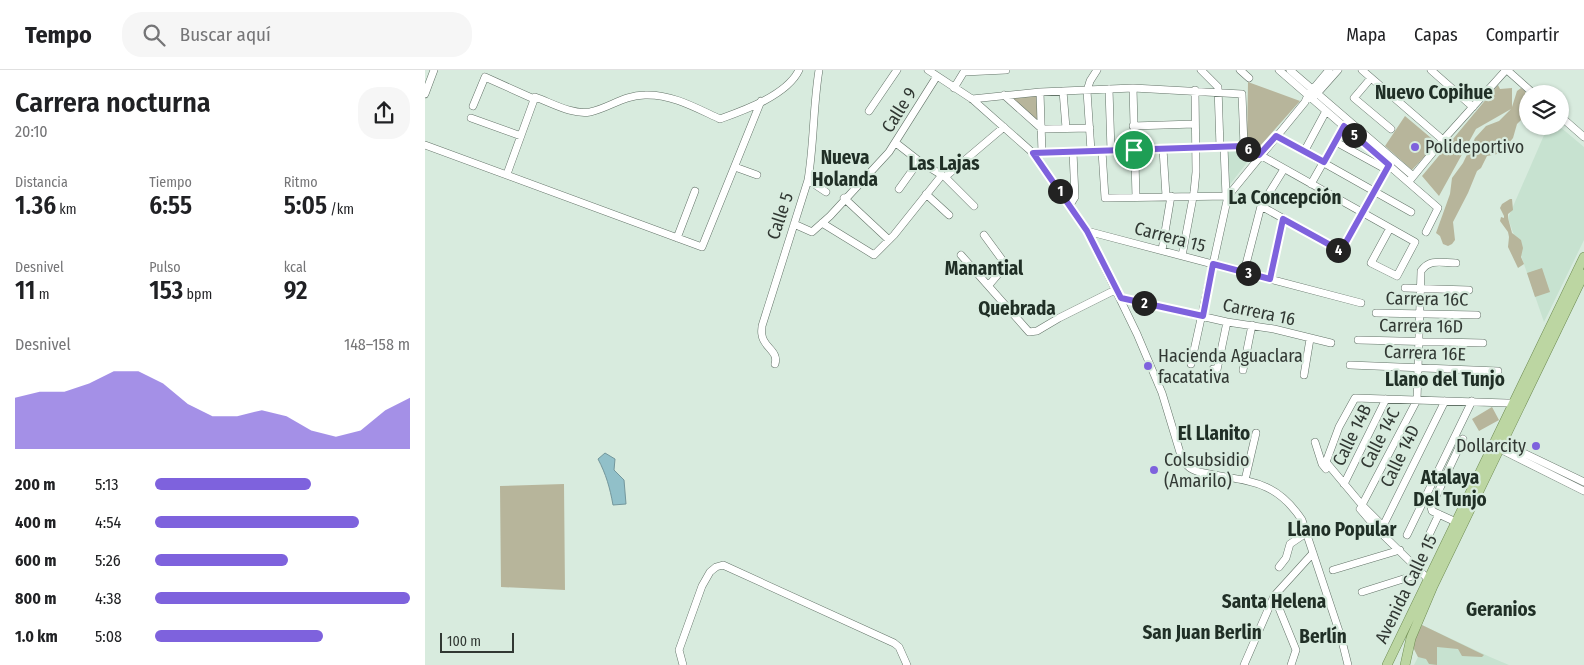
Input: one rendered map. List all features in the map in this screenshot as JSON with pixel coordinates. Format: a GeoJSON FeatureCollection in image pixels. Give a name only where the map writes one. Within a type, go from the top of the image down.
{"type":"FeatureCollection","features":[{"type":"Feature","properties":{"kind":"main road","name":"Avenida Calle 15"},"geometry":{"type":"LineString","coordinates":[[1405,665],[1411,638],[1433,586],[1502,446],[1517,405],[1584,257]]}},
{"type":"Feature","properties":{"kind":"main road","name":"Avenida Calle 15"},"geometry":{"type":"LineString","coordinates":[[1387,665],[1425,577],[1456,522],[1584,274]]}},
{"type":"Feature","properties":{"kind":"street"},"geometry":{"type":"LineString","coordinates":[[425,94],[434,70]]}},
{"type":"Feature","properties":{"kind":"street"},"geometry":{"type":"LineString","coordinates":[[473,106],[485,77],[535,99],[535,97],[573,112],[590,112],[627,98],[643,95],[666,96],[721,119],[750,108],[783,88],[795,79],[799,70]]}},
{"type":"Feature","properties":{"kind":"street","name":"Calle 5"},"geometry":{"type":"LineString","coordinates":[[775,364],[777,359],[775,354],[761,336],[762,326],[808,180],[812,156],[815,99],[819,70]]}},
{"type":"Feature","properties":{"kind":"street"},"geometry":{"type":"LineString","coordinates":[[869,111],[897,70]]}},
{"type":"Feature","properties":{"kind":"street"},"geometry":{"type":"LineString","coordinates":[[928,70],[972,99],[1033,153],[1071,205],[1087,231],[1121,298],[1162,394],[1182,460],[1185,464],[1199,472],[1245,480],[1266,486],[1291,506],[1302,520],[1341,637],[1348,665]]}},
{"type":"Feature","properties":{"kind":"street"},"geometry":{"type":"LineString","coordinates":[[954,88],[965,71],[1006,70]]}},
{"type":"Feature","properties":{"kind":"street"},"geometry":{"type":"LineString","coordinates":[[1091,151],[1087,91],[1090,81],[1097,70]]}},
{"type":"Feature","properties":{"kind":"street"},"geometry":{"type":"LineString","coordinates":[[1191,364],[1203,316],[1227,196],[1218,86],[1201,70]]}},
{"type":"Feature","properties":{"kind":"street"},"geometry":{"type":"LineString","coordinates":[[1240,70],[1249,78]]}},
{"type":"Feature","properties":{"kind":"street"},"geometry":{"type":"LineString","coordinates":[[1279,70],[1411,179],[1438,208],[1426,232]]}},
{"type":"Feature","properties":{"kind":"street"},"geometry":{"type":"LineString","coordinates":[[1290,70],[1326,111],[1388,167]]}},
{"type":"Feature","properties":{"kind":"street"},"geometry":{"type":"LineString","coordinates":[[1311,96],[1329,70]]}},
{"type":"Feature","properties":{"kind":"street"},"geometry":{"type":"LineString","coordinates":[[1227,196],[1259,155],[1311,96],[1338,70]]}},
{"type":"Feature","properties":{"kind":"street"},"geometry":{"type":"LineString","coordinates":[[1363,70],[1443,140]]}},
{"type":"Feature","properties":{"kind":"street"},"geometry":{"type":"LineString","coordinates":[[1431,70],[1473,107]]}},
{"type":"Feature","properties":{"kind":"street"},"geometry":{"type":"LineString","coordinates":[[1411,179],[1443,140],[1506,70],[1524,85]]}},
{"type":"Feature","properties":{"kind":"street","name":"Calle 9"},"geometry":{"type":"LineString","coordinates":[[822,223],[889,152],[937,76]]}},
{"type":"Feature","properties":{"kind":"street"},"geometry":{"type":"LineString","coordinates":[[1371,78],[1354,98],[1391,129]]}},
{"type":"Feature","properties":{"kind":"street"},"geometry":{"type":"LineString","coordinates":[[972,99],[1040,92],[1133,88],[1242,94],[1244,146]]}},
{"type":"Feature","properties":{"kind":"street"},"geometry":{"type":"LineString","coordinates":[[1133,88],[1136,197]]}},
{"type":"Feature","properties":{"kind":"street"},"geometry":{"type":"LineString","coordinates":[[1109,89],[1111,151]]}},
{"type":"Feature","properties":{"kind":"street"},"geometry":{"type":"LineString","coordinates":[[1182,256],[1196,172],[1195,90]]}},
{"type":"Feature","properties":{"kind":"street"},"geometry":{"type":"LineString","coordinates":[[1063,91],[1065,128]]}},
{"type":"Feature","properties":{"kind":"street"},"geometry":{"type":"LineString","coordinates":[[1040,92],[1042,153]]}},
{"type":"Feature","properties":{"kind":"street"},"geometry":{"type":"LineString","coordinates":[[1004,95],[1042,129],[1090,128]]}},
{"type":"Feature","properties":{"kind":"street"},"geometry":{"type":"LineString","coordinates":[[507,174],[535,99]]}},
{"type":"Feature","properties":{"kind":"street"},"geometry":{"type":"LineString","coordinates":[[425,145],[702,247],[761,101]]}},
{"type":"Feature","properties":{"kind":"street"},"geometry":{"type":"LineString","coordinates":[[1305,152],[1326,111]]}},
{"type":"Feature","properties":{"kind":"street"},"geometry":{"type":"LineString","coordinates":[[471,118],[521,136]]}},
{"type":"Feature","properties":{"kind":"street"},"geometry":{"type":"LineString","coordinates":[[1133,126],[1194,124]]}},
{"type":"Feature","properties":{"kind":"street"},"geometry":{"type":"LineString","coordinates":[[1569,124],[1584,137]]}},
{"type":"Feature","properties":{"kind":"street"},"geometry":{"type":"LineString","coordinates":[[1311,184],[1344,126]]}},
{"type":"Feature","properties":{"kind":"street"},"geometry":{"type":"LineString","coordinates":[[793,224],[810,232],[814,231],[822,223],[874,255],[943,176],[1004,127]]}},
{"type":"Feature","properties":{"kind":"street"},"geometry":{"type":"LineString","coordinates":[[1276,136],[1411,212]]}},
{"type":"Feature","properties":{"kind":"street"},"geometry":{"type":"LineString","coordinates":[[1336,142],[1411,179]]}},
{"type":"Feature","properties":{"kind":"street"},"geometry":{"type":"LineString","coordinates":[[896,143],[919,161],[943,176],[974,206]]}},
{"type":"Feature","properties":{"kind":"street"},"geometry":{"type":"LineString","coordinates":[[1033,153],[1244,146],[1415,242],[1397,276],[1371,262],[1389,228]]}},
{"type":"Feature","properties":{"kind":"street"},"geometry":{"type":"LineString","coordinates":[[1162,250],[1169,196],[1163,149]]}},
{"type":"Feature","properties":{"kind":"street"},"geometry":{"type":"LineString","coordinates":[[1102,151],[1105,198],[1227,196]]}},
{"type":"Feature","properties":{"kind":"street"},"geometry":{"type":"LineString","coordinates":[[1071,205],[1075,197],[1073,152]]}},
{"type":"Feature","properties":{"kind":"street"},"geometry":{"type":"LineString","coordinates":[[899,189],[919,161]]}},
{"type":"Feature","properties":{"kind":"street"},"geometry":{"type":"LineString","coordinates":[[735,167],[757,175]]}},
{"type":"Feature","properties":{"kind":"street"},"geometry":{"type":"LineString","coordinates":[[1261,206],[1341,251],[1388,167]]}},
{"type":"Feature","properties":{"kind":"street"},"geometry":{"type":"LineString","coordinates":[[1244,272],[1261,206],[1284,168]]}},
{"type":"Feature","properties":{"kind":"street"},"geometry":{"type":"LineString","coordinates":[[808,180],[826,192]]}},
{"type":"Feature","properties":{"kind":"street"},"geometry":{"type":"LineString","coordinates":[[677,238],[695,191]]}},
{"type":"Feature","properties":{"kind":"street"},"geometry":{"type":"LineString","coordinates":[[926,194],[949,215]]}},
{"type":"Feature","properties":{"kind":"street"},"geometry":{"type":"LineString","coordinates":[[845,198],[891,237]]}},
{"type":"Feature","properties":{"kind":"street"},"geometry":{"type":"LineString","coordinates":[[1270,279],[1283,219]]}},
{"type":"Feature","properties":{"kind":"street","name":"Carrera 15"},"geometry":{"type":"LineString","coordinates":[[1087,231],[1361,303]]}},
{"type":"Feature","properties":{"kind":"street"},"geometry":{"type":"LineString","coordinates":[[984,235],[1006,266],[989,285]]}},
{"type":"Feature","properties":{"kind":"street"},"geometry":{"type":"LineString","coordinates":[[961,255],[1029,332],[1037,331],[1117,289]]}},
{"type":"Feature","properties":{"kind":"street","name":"Calle 14C"},"geometry":{"type":"LineString","coordinates":[[1362,505],[1417,400],[1421,271],[1426,264],[1431,262],[1456,263]]}},
{"type":"Feature","properties":{"kind":"street"},"geometry":{"type":"LineString","coordinates":[[1405,288],[1469,290]]}},
{"type":"Feature","properties":{"kind":"street","name":"Carrera 16"},"geometry":{"type":"LineString","coordinates":[[1121,298],[1331,343]]}},
{"type":"Feature","properties":{"kind":"street","name":"Carrera 16C"},"geometry":{"type":"LineString","coordinates":[[1376,313],[1477,315]]}},
{"type":"Feature","properties":{"kind":"street"},"geometry":{"type":"LineString","coordinates":[[1213,369],[1217,370],[1227,322]]}},
{"type":"Feature","properties":{"kind":"street"},"geometry":{"type":"LineString","coordinates":[[1243,370],[1251,325]]}},
{"type":"Feature","properties":{"kind":"street"},"geometry":{"type":"LineString","coordinates":[[1304,375],[1310,339]]}},
{"type":"Feature","properties":{"kind":"street","name":"Carrera 16D"},"geometry":{"type":"LineString","coordinates":[[1358,340],[1483,343]]}},
{"type":"Feature","properties":{"kind":"street","name":"Carrera 16E"},"geometry":{"type":"LineString","coordinates":[[1350,365],[1498,371]]}},
{"type":"Feature","properties":{"kind":"street"},"geometry":{"type":"LineString","coordinates":[[1362,505],[1326,462],[1339,427],[1355,398],[1445,400],[1517,405]]}},
{"type":"Feature","properties":{"kind":"street","name":"Calle 14B"},"geometry":{"type":"LineString","coordinates":[[1344,484],[1386,399]]}},
{"type":"Feature","properties":{"kind":"street","name":"Calle 14D"},"geometry":{"type":"LineString","coordinates":[[1362,505],[1383,526],[1445,400]]}},
{"type":"Feature","properties":{"kind":"street"},"geometry":{"type":"LineString","coordinates":[[1407,535],[1472,402]]}},
{"type":"Feature","properties":{"kind":"street"},"geometry":{"type":"LineString","coordinates":[[1245,480],[1256,433]]}},
{"type":"Feature","properties":{"kind":"street"},"geometry":{"type":"LineString","coordinates":[[1456,522],[1432,512],[1431,507],[1463,439]]}},
{"type":"Feature","properties":{"kind":"street"},"geometry":{"type":"LineString","coordinates":[[1315,442],[1322,464],[1378,530],[1425,577],[1362,592]]}},
{"type":"Feature","properties":{"kind":"street"},"geometry":{"type":"LineString","coordinates":[[1502,446],[1584,482]]}},
{"type":"Feature","properties":{"kind":"street"},"geometry":{"type":"LineString","coordinates":[[1502,446],[1584,491]]}},
{"type":"Feature","properties":{"kind":"street"},"geometry":{"type":"LineString","coordinates":[[1429,535],[1439,514]]}},
{"type":"Feature","properties":{"kind":"street"},"geometry":{"type":"LineString","coordinates":[[1279,567],[1287,558],[1290,544],[1306,533]]}},
{"type":"Feature","properties":{"kind":"street"},"geometry":{"type":"LineString","coordinates":[[1333,570],[1400,550]]}},
{"type":"Feature","properties":{"kind":"street"},"geometry":{"type":"LineString","coordinates":[[1244,665],[1274,596],[1313,553]]}},
{"type":"Feature","properties":{"kind":"street"},"geometry":{"type":"LineString","coordinates":[[683,665],[679,650],[702,586],[710,572],[716,567],[723,565],[894,642],[899,647],[907,665]]}},
{"type":"Feature","properties":{"kind":"street"},"geometry":{"type":"LineString","coordinates":[[1274,596],[1296,650],[1291,665]]}},
{"type":"Feature","properties":{"kind":"shaded area"},"geometry":{"type":"Polygon","coordinates":[[[1248,82],[1300,101],[1260,146],[1247,140],[1248,82]]]}},
{"type":"Feature","properties":{"kind":"shaded area"},"geometry":{"type":"Polygon","coordinates":[[[1498,85],[1500,89],[1512,88],[1512,107],[1519,90],[1519,122],[1513,138],[1497,154],[1487,156],[1481,168],[1477,171],[1453,222],[1455,240],[1448,246],[1443,244],[1440,236],[1436,233],[1450,194],[1452,178],[1463,163],[1475,138],[1486,126],[1499,121],[1511,109],[1476,129],[1439,196],[1422,176],[1498,85]]]}},
{"type":"Feature","properties":{"kind":"shaded area"},"geometry":{"type":"Polygon","coordinates":[[[1038,95],[1039,123],[1010,97],[1038,95]]]}},
{"type":"Feature","properties":{"kind":"shaded area"},"geometry":{"type":"Polygon","coordinates":[[[1405,116],[1437,143],[1412,170],[1385,146],[1405,116]]]}},
{"type":"Feature","properties":{"kind":"shaded area"},"geometry":{"type":"Polygon","coordinates":[[[1569,134],[1584,147],[1584,240],[1544,322],[1508,218],[1544,135],[1569,134]]]}},
{"type":"Feature","properties":{"kind":"shaded area"},"geometry":{"type":"Polygon","coordinates":[[[1242,151],[1252,156],[1228,187],[1226,152],[1242,151]]]}},
{"type":"Feature","properties":{"kind":"shaded area"},"geometry":{"type":"Polygon","coordinates":[[[1512,199],[1513,210],[1508,214],[1508,218],[1512,233],[1521,240],[1523,248],[1521,257],[1524,264],[1518,268],[1508,247],[1508,232],[1500,221],[1501,217],[1504,218],[1504,216],[1500,208],[1502,204],[1512,199]]]}},
{"type":"Feature","properties":{"kind":"shaded area"},"geometry":{"type":"Polygon","coordinates":[[[1542,268],[1550,292],[1535,297],[1527,273],[1542,268]]]}},
{"type":"Feature","properties":{"kind":"shaded area"},"geometry":{"type":"Polygon","coordinates":[[[1492,407],[1499,420],[1479,431],[1472,419],[1492,407]]]}},
{"type":"Feature","properties":{"kind":"shaded area"},"geometry":{"type":"Polygon","coordinates":[[[564,484],[565,590],[501,587],[500,486],[564,484]]]}},
{"type":"Feature","properties":{"kind":"shaded area"},"geometry":{"type":"Polygon","coordinates":[[[1422,625],[1509,665],[1414,665],[1418,657],[1412,645],[1422,625]]]}},
{"type":"Feature","properties":{"kind":"shaded area"},"geometry":{"type":"Polygon","coordinates":[[[1422,625],[1484,655],[1482,657],[1462,656],[1458,649],[1437,647],[1437,665],[1429,664],[1426,659],[1418,657],[1412,645],[1422,625]]]}},
{"type":"Feature","properties":{"kind":"water"},"geometry":{"type":"Polygon","coordinates":[[[605,453],[615,459],[614,470],[624,480],[626,504],[613,505],[611,493],[598,459],[605,453]]]}},
{"type":"Feature","properties":{"kind":"place","name":"Polideportivo"},"geometry":{"type":"Point","coordinates":[1415,147]}},
{"type":"Feature","properties":{"kind":"place","name":"Hacienda Aguaclara facatativa"},"geometry":{"type":"Point","coordinates":[1148,366]}},
{"type":"Feature","properties":{"kind":"place","name":"Dollarcity"},"geometry":{"type":"Point","coordinates":[1536,446]}},
{"type":"Feature","properties":{"kind":"place","name":"Colsubsidio (Amarilo)"},"geometry":{"type":"Point","coordinates":[1154,470]}},
{"type":"Feature","properties":{"kind":"district","name":"Nuevo Copihue"},"geometry":{"type":"Point","coordinates":[1434,92]}},
{"type":"Feature","properties":{"kind":"district","name":"Las Lajas"},"geometry":{"type":"Point","coordinates":[944,163]}},
{"type":"Feature","properties":{"kind":"district","name":"Nueva Holanda"},"geometry":{"type":"Point","coordinates":[845,168]}},
{"type":"Feature","properties":{"kind":"district","name":"La Concepción"},"geometry":{"type":"Point","coordinates":[1285,197]}},
{"type":"Feature","properties":{"kind":"district","name":"Manantial"},"geometry":{"type":"Point","coordinates":[984,268]}},
{"type":"Feature","properties":{"kind":"district","name":"Quebrada"},"geometry":{"type":"Point","coordinates":[1017,308]}},
{"type":"Feature","properties":{"kind":"district","name":"Llano del Tunjo"},"geometry":{"type":"Point","coordinates":[1445,379]}},
{"type":"Feature","properties":{"kind":"district","name":"El Llanito"},"geometry":{"type":"Point","coordinates":[1214,433]}},
{"type":"Feature","properties":{"kind":"district","name":"Atalaya Del Tunjo"},"geometry":{"type":"Point","coordinates":[1450,488]}},
{"type":"Feature","properties":{"kind":"district","name":"Llano Popular"},"geometry":{"type":"Point","coordinates":[1342,529]}},
{"type":"Feature","properties":{"kind":"district","name":"Santa Helena"},"geometry":{"type":"Point","coordinates":[1274,601]}},
{"type":"Feature","properties":{"kind":"district","name":"Geranios"},"geometry":{"type":"Point","coordinates":[1501,609]}},
{"type":"Feature","properties":{"kind":"district","name":"San Juan Berlin"},"geometry":{"type":"Point","coordinates":[1202,632]}},
{"type":"Feature","properties":{"kind":"district","name":"Berlín"},"geometry":{"type":"Point","coordinates":[1323,636]}},
{"type":"Feature","properties":{"kind":"route"},"geometry":{"type":"LineString","coordinates":[[1344,126],[1389,165],[1341,251],[1283,219],[1270,279],[1213,264],[1203,316],[1121,298],[1087,231],[1071,205],[1033,153],[1134,150],[1244,146],[1259,155],[1276,136],[1324,162],[1344,126]]}}]}
